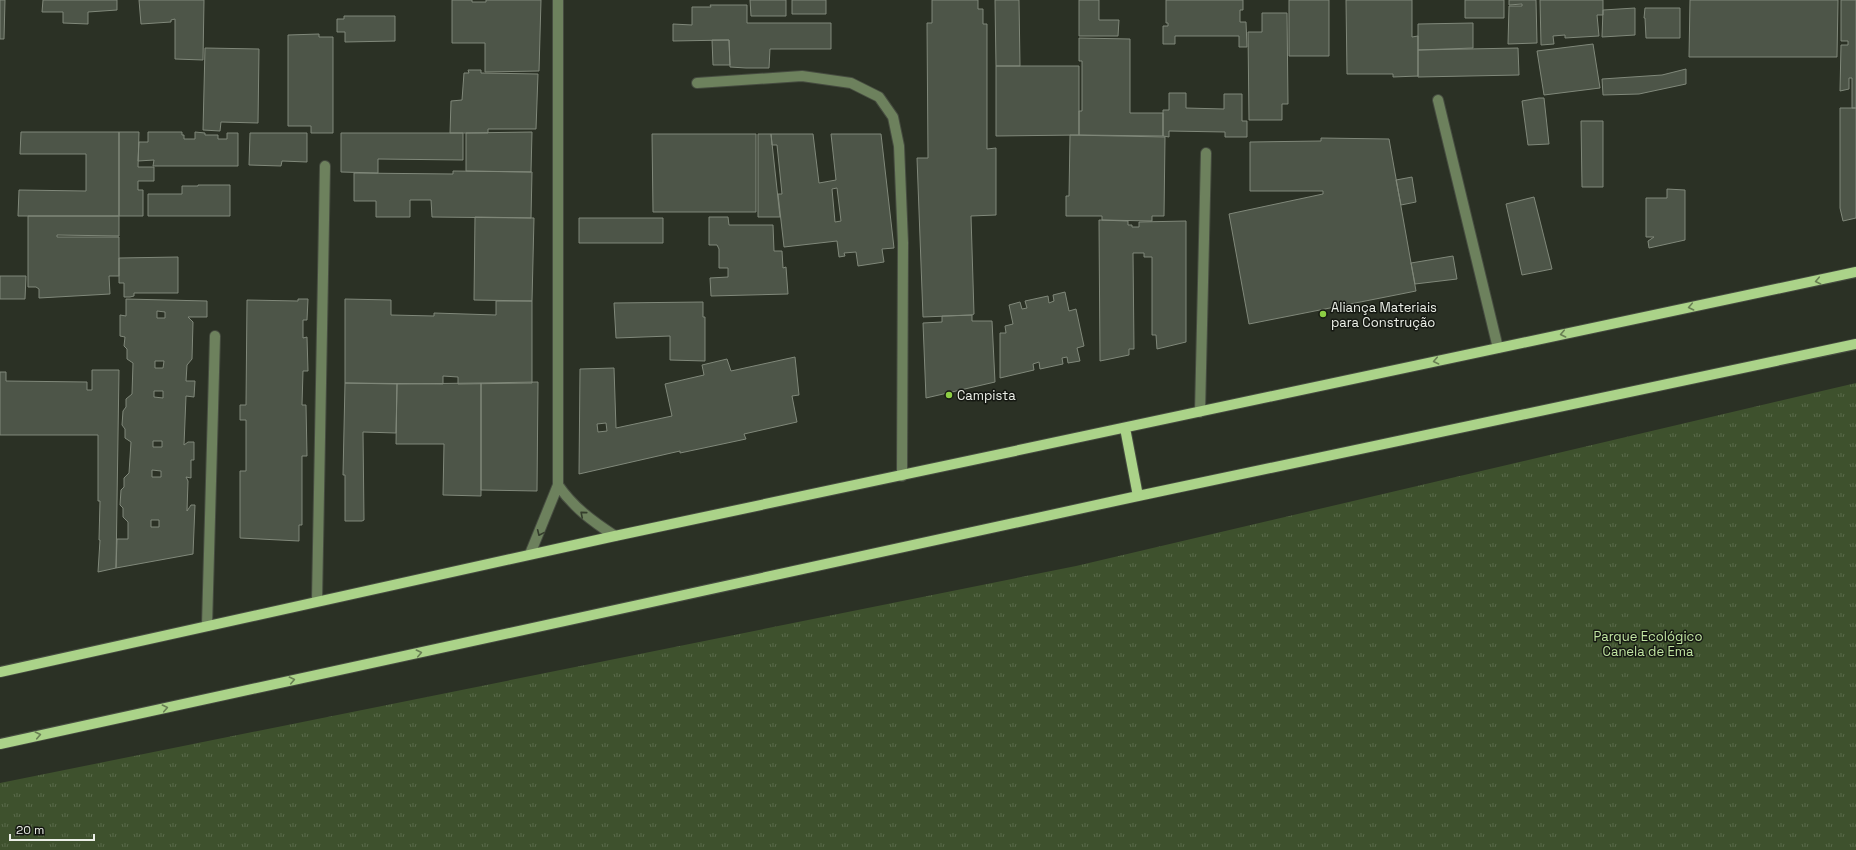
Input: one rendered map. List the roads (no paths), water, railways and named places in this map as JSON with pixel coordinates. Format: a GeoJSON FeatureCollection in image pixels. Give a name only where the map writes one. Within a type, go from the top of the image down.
{"type":"FeatureCollection","features":[{"type":"Feature","properties":{"kind":"main road"},"geometry":{"type":"LineString","coordinates":[[0,672],[530,554],[1856,272]]}},
{"type":"Feature","properties":{"kind":"main road"},"geometry":{"type":"LineString","coordinates":[[0,744],[1138,496],[1856,344]]}},
{"type":"Feature","properties":{"kind":"main road"},"geometry":{"type":"LineString","coordinates":[[1125,428],[1138,496]]}},
{"type":"Feature","properties":{"kind":"street"},"geometry":{"type":"LineString","coordinates":[[530,554],[558,485],[558,0]]}},
{"type":"Feature","properties":{"kind":"street"},"geometry":{"type":"LineString","coordinates":[[697,82],[802,76],[851,82],[879,97],[893,117],[898,146],[903,243],[902,476]]}},
{"type":"Feature","properties":{"kind":"street"},"geometry":{"type":"LineString","coordinates":[[1438,100],[1498,348]]}},
{"type":"Feature","properties":{"kind":"street"},"geometry":{"type":"LineString","coordinates":[[1200,412],[1206,153]]}},
{"type":"Feature","properties":{"kind":"street"},"geometry":{"type":"LineString","coordinates":[[317,601],[324,166]]}},
{"type":"Feature","properties":{"kind":"street"},"geometry":{"type":"LineString","coordinates":[[207,626],[215,336]]}},
{"type":"Feature","properties":{"kind":"street"},"geometry":{"type":"LineString","coordinates":[[558,485],[578,510],[615,536]]}},
{"type":"Feature","properties":{"kind":"place","name":"Aliança Materiais para Construção"},"geometry":{"type":"Point","coordinates":[1323,314]}},
{"type":"Feature","properties":{"kind":"place","name":"Campista"},"geometry":{"type":"Point","coordinates":[949,395]}},
{"type":"Feature","properties":{"kind":"park label","name":"Parque Ecológico Canela de Ema"},"geometry":{"type":"Point","coordinates":[1648,644]}}]}
